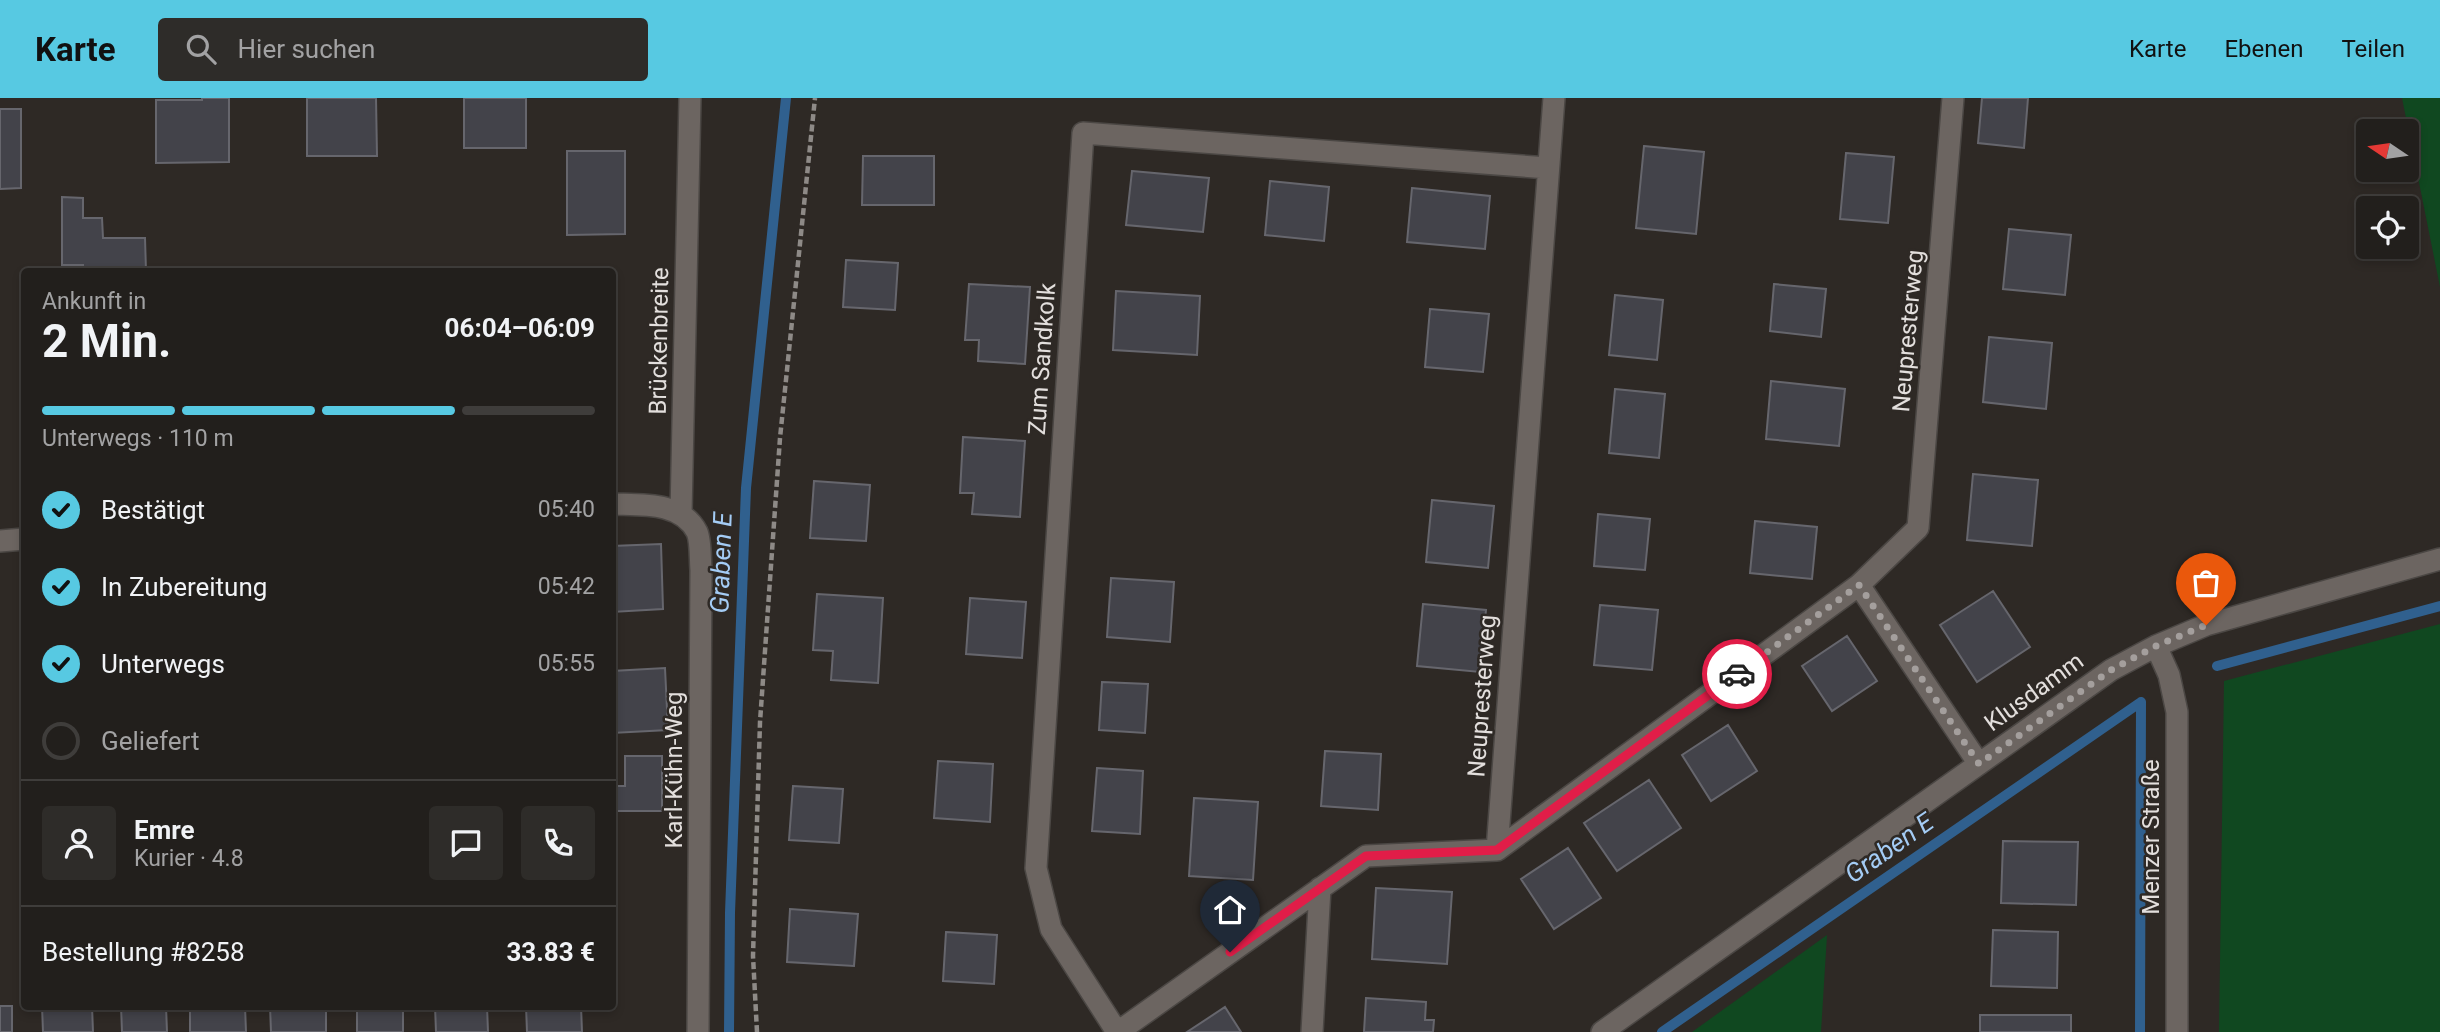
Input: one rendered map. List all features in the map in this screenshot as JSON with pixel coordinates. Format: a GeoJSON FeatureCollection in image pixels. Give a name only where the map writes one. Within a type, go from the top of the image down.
{"type":"FeatureCollection","features":[{"type":"Feature","properties":{"kind":"street","name":"Brückenbreite"},"geometry":{"type":"LineString","coordinates":[[681,514],[690,98]]}},
{"type":"Feature","properties":{"kind":"street","name":"Neupresterweg"},"geometry":{"type":"LineString","coordinates":[[1497,850],[1554,98]]}},
{"type":"Feature","properties":{"kind":"street","name":"Neupresterweg"},"geometry":{"type":"LineString","coordinates":[[1497,850],[1859,585],[1918,528],[1953,98]]}},
{"type":"Feature","properties":{"kind":"street","name":"Zum Sandkolk"},"geometry":{"type":"LineString","coordinates":[[1497,850],[1366,856],[1118,1032],[1051,929],[1036,868],[1083,133],[1548,168]]}},
{"type":"Feature","properties":{"kind":"street"},"geometry":{"type":"LineString","coordinates":[[616,504],[657,505],[681,514]]}},
{"type":"Feature","properties":{"kind":"street","name":"Karl-Kühn-Weg"},"geometry":{"type":"LineString","coordinates":[[681,514],[697,532],[701,570],[698,1032]]}},
{"type":"Feature","properties":{"kind":"street"},"geometry":{"type":"LineString","coordinates":[[0,541],[21,539]]}},
{"type":"Feature","properties":{"kind":"street","name":"Klusdamm"},"geometry":{"type":"LineString","coordinates":[[1602,1032],[2111,670],[2156,646],[2206,625],[2440,559]]}},
{"type":"Feature","properties":{"kind":"street"},"geometry":{"type":"LineString","coordinates":[[1859,585],[1979,764]]}},
{"type":"Feature","properties":{"kind":"street","name":"Menzer Straße"},"geometry":{"type":"LineString","coordinates":[[2156,646],[2169,675],[2177,712],[2177,1032]]}},
{"type":"Feature","properties":{"kind":"street"},"geometry":{"type":"LineString","coordinates":[[1312,1032],[1320,888]]}},
{"type":"Feature","properties":{"kind":"path"},"geometry":{"type":"LineString","coordinates":[[757,1032],[753,956],[760,722],[780,438],[815,98]]}},
{"type":"Feature","properties":{"kind":"green space"},"geometry":{"type":"Polygon","coordinates":[[[2402,98],[2440,98],[2440,287],[2419,182],[2419,119],[2406,119],[2402,98]]]}},
{"type":"Feature","properties":{"kind":"green space"},"geometry":{"type":"Polygon","coordinates":[[[2440,624],[2440,1032],[2219,1032],[2224,681],[2440,624]]]}},
{"type":"Feature","properties":{"kind":"green space"},"geometry":{"type":"Polygon","coordinates":[[[1827,935],[1821,1032],[1692,1032],[1827,935]]]}},
{"type":"Feature","properties":{"kind":"building"},"geometry":{"type":"Polygon","coordinates":[[[229,98],[229,162],[156,163],[156,100],[229,98]]]}},
{"type":"Feature","properties":{"kind":"building"},"geometry":{"type":"Polygon","coordinates":[[[307,98],[376,98],[377,156],[307,156],[307,98]]]}},
{"type":"Feature","properties":{"kind":"building"},"geometry":{"type":"Polygon","coordinates":[[[464,98],[526,98],[526,148],[464,148],[464,98]]]}},
{"type":"Feature","properties":{"kind":"building"},"geometry":{"type":"Polygon","coordinates":[[[1982,98],[2028,98],[2024,148],[1978,143],[1982,98]]]}},
{"type":"Feature","properties":{"kind":"building"},"geometry":{"type":"Polygon","coordinates":[[[0,109],[21,109],[21,188],[0,189],[0,109]]]}},
{"type":"Feature","properties":{"kind":"building"},"geometry":{"type":"Polygon","coordinates":[[[1644,146],[1704,152],[1696,234],[1636,228],[1644,146]]]}},
{"type":"Feature","properties":{"kind":"building"},"geometry":{"type":"Polygon","coordinates":[[[567,151],[625,151],[625,234],[567,235],[567,151]]]}},
{"type":"Feature","properties":{"kind":"building"},"geometry":{"type":"Polygon","coordinates":[[[1846,153],[1894,157],[1888,223],[1840,219],[1846,153]]]}},
{"type":"Feature","properties":{"kind":"building"},"geometry":{"type":"Polygon","coordinates":[[[863,156],[934,156],[934,205],[862,205],[863,156]]]}},
{"type":"Feature","properties":{"kind":"building"},"geometry":{"type":"Polygon","coordinates":[[[1132,171],[1209,178],[1203,232],[1126,225],[1132,171]]]}},
{"type":"Feature","properties":{"kind":"building"},"geometry":{"type":"Polygon","coordinates":[[[1270,181],[1329,187],[1324,241],[1265,235],[1270,181]]]}},
{"type":"Feature","properties":{"kind":"building"},"geometry":{"type":"Polygon","coordinates":[[[1412,188],[1490,196],[1485,249],[1407,242],[1412,188]]]}},
{"type":"Feature","properties":{"kind":"building"},"geometry":{"type":"Polygon","coordinates":[[[62,197],[83,198],[83,218],[102,218],[103,238],[145,238],[146,268],[83,268],[83,265],[62,265],[62,197]]]}},
{"type":"Feature","properties":{"kind":"building"},"geometry":{"type":"Polygon","coordinates":[[[2009,229],[2071,235],[2065,295],[2003,289],[2009,229]]]}},
{"type":"Feature","properties":{"kind":"building"},"geometry":{"type":"Polygon","coordinates":[[[846,260],[898,263],[895,310],[843,307],[846,260]]]}},
{"type":"Feature","properties":{"kind":"building"},"geometry":{"type":"Polygon","coordinates":[[[969,284],[1030,287],[1025,364],[978,361],[979,340],[965,340],[969,284]]]}},
{"type":"Feature","properties":{"kind":"building"},"geometry":{"type":"Polygon","coordinates":[[[1774,284],[1826,289],[1821,337],[1770,331],[1774,284]]]}},
{"type":"Feature","properties":{"kind":"building"},"geometry":{"type":"Polygon","coordinates":[[[1116,291],[1200,296],[1197,355],[1113,350],[1116,291]]]}},
{"type":"Feature","properties":{"kind":"building"},"geometry":{"type":"Polygon","coordinates":[[[1615,295],[1663,300],[1657,360],[1609,355],[1615,295]]]}},
{"type":"Feature","properties":{"kind":"building"},"geometry":{"type":"Polygon","coordinates":[[[1430,309],[1489,314],[1483,372],[1425,367],[1430,309]]]}},
{"type":"Feature","properties":{"kind":"building"},"geometry":{"type":"Polygon","coordinates":[[[1989,337],[2052,343],[2046,409],[1983,402],[1989,337]]]}},
{"type":"Feature","properties":{"kind":"building"},"geometry":{"type":"Polygon","coordinates":[[[1771,381],[1845,389],[1839,446],[1766,439],[1771,381]]]}},
{"type":"Feature","properties":{"kind":"building"},"geometry":{"type":"Polygon","coordinates":[[[1615,389],[1665,394],[1659,458],[1609,453],[1615,389]]]}},
{"type":"Feature","properties":{"kind":"building"},"geometry":{"type":"Polygon","coordinates":[[[963,437],[1025,441],[1020,517],[972,514],[974,493],[960,493],[963,437]]]}},
{"type":"Feature","properties":{"kind":"building"},"geometry":{"type":"Polygon","coordinates":[[[1973,474],[2038,480],[2032,546],[1967,540],[1973,474]]]}},
{"type":"Feature","properties":{"kind":"building"},"geometry":{"type":"Polygon","coordinates":[[[814,481],[870,485],[866,541],[810,538],[814,481]]]}},
{"type":"Feature","properties":{"kind":"building"},"geometry":{"type":"Polygon","coordinates":[[[1432,500],[1494,506],[1488,568],[1426,562],[1432,500]]]}},
{"type":"Feature","properties":{"kind":"building"},"geometry":{"type":"Polygon","coordinates":[[[1598,514],[1650,519],[1645,570],[1594,566],[1598,514]]]}},
{"type":"Feature","properties":{"kind":"building"},"geometry":{"type":"Polygon","coordinates":[[[1755,521],[1817,527],[1812,579],[1750,573],[1755,521]]]}},
{"type":"Feature","properties":{"kind":"building"},"geometry":{"type":"Polygon","coordinates":[[[661,544],[663,609],[616,612],[616,546],[661,544]]]}},
{"type":"Feature","properties":{"kind":"building"},"geometry":{"type":"Polygon","coordinates":[[[1111,578],[1174,582],[1170,642],[1107,637],[1111,578]]]}},
{"type":"Feature","properties":{"kind":"building"},"geometry":{"type":"Polygon","coordinates":[[[1993,591],[2030,647],[1977,682],[1940,625],[1993,591]]]}},
{"type":"Feature","properties":{"kind":"building"},"geometry":{"type":"Polygon","coordinates":[[[817,594],[883,598],[878,683],[831,680],[833,651],[813,650],[817,594]]]}},
{"type":"Feature","properties":{"kind":"building"},"geometry":{"type":"Polygon","coordinates":[[[970,598],[1026,602],[1022,658],[966,654],[970,598]]]}},
{"type":"Feature","properties":{"kind":"building"},"geometry":{"type":"Polygon","coordinates":[[[1423,604],[1486,610],[1480,672],[1417,666],[1423,604]]]}},
{"type":"Feature","properties":{"kind":"building"},"geometry":{"type":"Polygon","coordinates":[[[1600,605],[1658,610],[1652,670],[1594,665],[1600,605]]]}},
{"type":"Feature","properties":{"kind":"building"},"geometry":{"type":"Polygon","coordinates":[[[1847,636],[1877,681],[1832,711],[1802,666],[1847,636]]]}},
{"type":"Feature","properties":{"kind":"building"},"geometry":{"type":"Polygon","coordinates":[[[665,668],[668,730],[616,733],[616,671],[665,668]]]}},
{"type":"Feature","properties":{"kind":"building"},"geometry":{"type":"Polygon","coordinates":[[[1102,682],[1148,684],[1145,733],[1099,730],[1102,682]]]}},
{"type":"Feature","properties":{"kind":"building"},"geometry":{"type":"Polygon","coordinates":[[[1728,725],[1757,771],[1711,801],[1682,755],[1728,725]]]}},
{"type":"Feature","properties":{"kind":"building"},"geometry":{"type":"Polygon","coordinates":[[[1325,751],[1381,754],[1378,810],[1321,806],[1325,751]]]}},
{"type":"Feature","properties":{"kind":"building"},"geometry":{"type":"Polygon","coordinates":[[[625,756],[662,756],[662,811],[616,811],[616,786],[625,786],[625,756]]]}},
{"type":"Feature","properties":{"kind":"building"},"geometry":{"type":"Polygon","coordinates":[[[938,761],[993,764],[990,822],[934,818],[938,761]]]}},
{"type":"Feature","properties":{"kind":"building"},"geometry":{"type":"Polygon","coordinates":[[[1097,768],[1143,771],[1140,834],[1092,831],[1097,768]]]}},
{"type":"Feature","properties":{"kind":"building"},"geometry":{"type":"Polygon","coordinates":[[[1649,780],[1681,828],[1617,871],[1584,823],[1649,780]]]}},
{"type":"Feature","properties":{"kind":"building"},"geometry":{"type":"Polygon","coordinates":[[[793,786],[843,789],[839,843],[789,840],[793,786]]]}},
{"type":"Feature","properties":{"kind":"building"},"geometry":{"type":"Polygon","coordinates":[[[1194,798],[1258,802],[1253,880],[1189,876],[1194,798]]]}},
{"type":"Feature","properties":{"kind":"building"},"geometry":{"type":"Polygon","coordinates":[[[2003,841],[2078,842],[2076,905],[2001,903],[2003,841]]]}},
{"type":"Feature","properties":{"kind":"building"},"geometry":{"type":"Polygon","coordinates":[[[1568,848],[1601,898],[1554,929],[1521,879],[1568,848]]]}},
{"type":"Feature","properties":{"kind":"building"},"geometry":{"type":"Polygon","coordinates":[[[1376,888],[1452,892],[1447,964],[1372,959],[1376,888]]]}},
{"type":"Feature","properties":{"kind":"building"},"geometry":{"type":"Polygon","coordinates":[[[790,909],[858,914],[854,966],[787,962],[790,909]]]}},
{"type":"Feature","properties":{"kind":"building"},"geometry":{"type":"Polygon","coordinates":[[[1993,930],[2058,932],[2057,988],[1991,986],[1993,930]]]}},
{"type":"Feature","properties":{"kind":"building"},"geometry":{"type":"Polygon","coordinates":[[[946,932],[997,935],[994,984],[943,981],[946,932]]]}},
{"type":"Feature","properties":{"kind":"building"},"geometry":{"type":"Polygon","coordinates":[[[1366,998],[1426,1002],[1425,1020],[1434,1020],[1433,1032],[1364,1032],[1366,998]]]}},
{"type":"Feature","properties":{"kind":"building"},"geometry":{"type":"Polygon","coordinates":[[[0,1006],[12,1006],[12,1032],[0,1032],[0,1006]]]}},
{"type":"Feature","properties":{"kind":"building"},"geometry":{"type":"Polygon","coordinates":[[[1225,1007],[1241,1032],[1187,1032],[1225,1007]]]}},
{"type":"Feature","properties":{"kind":"building"},"geometry":{"type":"Polygon","coordinates":[[[42,1010],[92,1010],[93,1032],[43,1032],[42,1010]]]}},
{"type":"Feature","properties":{"kind":"building"},"geometry":{"type":"Polygon","coordinates":[[[121,1010],[166,1010],[167,1032],[122,1032],[121,1010]]]}},
{"type":"Feature","properties":{"kind":"building"},"geometry":{"type":"Polygon","coordinates":[[[190,1010],[245,1010],[246,1032],[190,1032],[190,1010]]]}},
{"type":"Feature","properties":{"kind":"building"},"geometry":{"type":"Polygon","coordinates":[[[270,1010],[326,1010],[326,1032],[271,1032],[270,1010]]]}},
{"type":"Feature","properties":{"kind":"building"},"geometry":{"type":"Polygon","coordinates":[[[357,1010],[403,1010],[403,1032],[357,1032],[357,1010]]]}},
{"type":"Feature","properties":{"kind":"building"},"geometry":{"type":"Polygon","coordinates":[[[435,1010],[487,1010],[488,1032],[436,1032],[435,1010]]]}},
{"type":"Feature","properties":{"kind":"building"},"geometry":{"type":"Polygon","coordinates":[[[526,1010],[581,1010],[582,1032],[527,1032],[526,1010]]]}},
{"type":"Feature","properties":{"kind":"building"},"geometry":{"type":"Polygon","coordinates":[[[1980,1015],[2071,1015],[2071,1032],[1980,1032],[1980,1015]]]}},
{"type":"Feature","properties":{"kind":"waterway","name":"Graben E"},"geometry":{"type":"LineString","coordinates":[[729,1032],[730,913],[746,488],[786,98]]}},
{"type":"Feature","properties":{"kind":"waterway","name":"Graben E"},"geometry":{"type":"LineString","coordinates":[[2217,666],[2440,606]]}},
{"type":"Feature","properties":{"kind":"waterway","name":"Graben E"},"geometry":{"type":"LineString","coordinates":[[1662,1032],[2141,702]]}},
{"type":"Feature","properties":{"kind":"waterway"},"geometry":{"type":"LineString","coordinates":[[2140,1032],[2141,702]]}},
{"type":"Feature","properties":{"kind":"way so far"},"geometry":{"type":"LineString","coordinates":[[1737,674],[1859,585],[1979,764],[2111,670],[2156,646],[2206,625]]}},
{"type":"Feature","properties":{"kind":"route"},"geometry":{"type":"LineString","coordinates":[[1230,952],[1366,856],[1497,850],[1737,674]]}}]}
